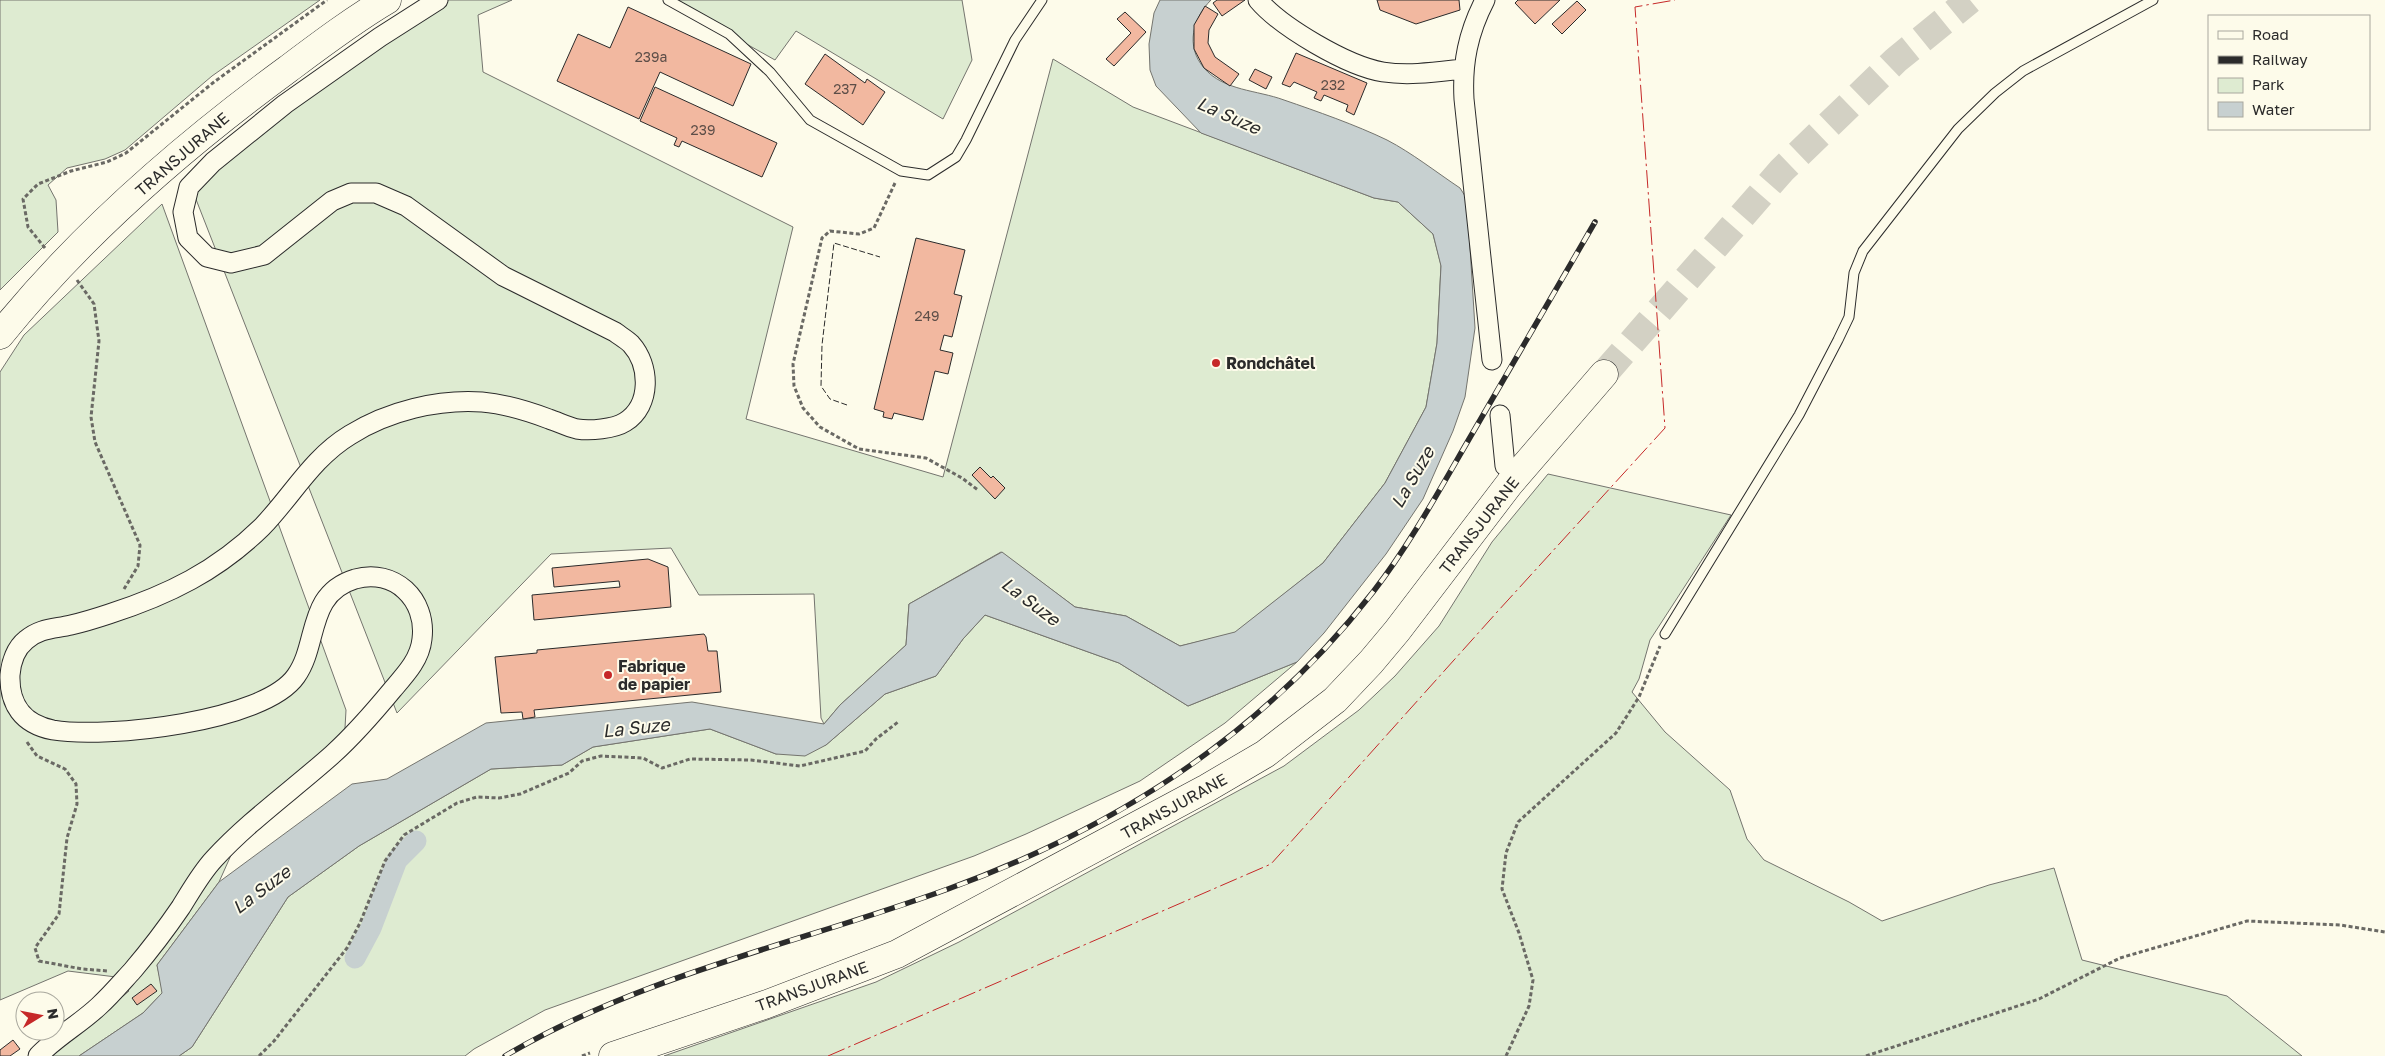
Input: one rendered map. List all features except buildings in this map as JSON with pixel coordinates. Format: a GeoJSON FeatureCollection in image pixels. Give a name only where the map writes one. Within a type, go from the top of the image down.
{"type":"FeatureCollection","features":[{"type":"Feature","properties":{"kind":"main road","name":"TRANSJURANE"},"geometry":{"type":"LineString","coordinates":[[0,335],[86,242],[149,181],[230,111],[388,0]]}},
{"type":"Feature","properties":{"kind":"main road","name":"TRANSJURANE"},"geometry":{"type":"LineString","coordinates":[[605,1053],[767,1004],[897,954],[1208,788],[1265,754],[1335,700],[1371,662],[1398,631],[1510,483],[1604,374]]}},
{"type":"Feature","properties":{"kind":"street"},"geometry":{"type":"LineString","coordinates":[[38,1056],[98,1006],[131,972],[171,921],[211,862],[256,818],[335,752],[370,718],[412,666],[422,642],[422,616],[412,595],[395,581],[378,577],[354,580],[337,589],[321,605],[314,624],[305,662],[294,680],[276,696],[253,706],[199,720],[150,728],[57,731],[35,726],[16,709],[10,690],[10,665],[20,644],[40,630],[72,625],[108,614],[183,586],[215,566],[240,547],[267,522],[321,456],[351,434],[392,414],[435,404],[482,402],[521,409],[577,429],[602,429],[624,423],[640,406],[646,387],[643,362],[631,344],[615,332],[503,276],[406,206],[376,193],[351,193],[332,201],[264,255],[231,263],[208,257],[188,238],[183,212],[189,187],[213,162],[285,104],[380,37],[438,0]]}},
{"type":"Feature","properties":{"kind":"street"},"geometry":{"type":"LineString","coordinates":[[1258,0],[1286,25],[1318,44],[1352,62],[1381,72],[1406,74],[1463,69]]}},
{"type":"Feature","properties":{"kind":"street"},"geometry":{"type":"LineString","coordinates":[[1485,0],[1468,39],[1463,69],[1464,100],[1492,360]]}},
{"type":"Feature","properties":{"kind":"street"},"geometry":{"type":"LineString","coordinates":[[1500,415],[1505,466]]}},
{"type":"Feature","properties":{"kind":"lane"},"geometry":{"type":"LineString","coordinates":[[668,0],[729,34],[770,72],[810,120],[901,171],[928,175],[956,157],[1015,40],[1042,0]]}},
{"type":"Feature","properties":{"kind":"lane"},"geometry":{"type":"LineString","coordinates":[[1665,634],[1799,415],[1838,340],[1848,317],[1854,273],[1863,251],[1958,129],[1994,93],[2023,71],[2153,0]]}},
{"type":"Feature","properties":{"kind":"path"},"geometry":{"type":"LineString","coordinates":[[45,248],[28,227],[23,200],[38,184],[71,171],[107,162],[126,152],[214,82],[327,0]]}},
{"type":"Feature","properties":{"kind":"path"},"geometry":{"type":"LineString","coordinates":[[901,171],[874,228],[859,234],[830,231],[822,238],[794,364],[794,386],[803,408],[820,427],[859,449],[926,458],[962,478],[978,490]]}},
{"type":"Feature","properties":{"kind":"path"},"geometry":{"type":"LineString","coordinates":[[75,278],[94,304],[99,341],[91,417],[95,442],[140,544],[138,566],[108,614]]}},
{"type":"Feature","properties":{"kind":"path"},"geometry":{"type":"LineString","coordinates":[[1506,1056],[1529,1006],[1533,980],[1519,933],[1502,889],[1506,853],[1518,822],[1616,733],[1639,697],[1665,634]]}},
{"type":"Feature","properties":{"kind":"path"},"geometry":{"type":"LineString","coordinates":[[16,709],[19,731],[37,756],[65,769],[76,784],[77,804],[67,838],[59,914],[47,934],[35,948],[39,961],[82,969],[131,972]]}},
{"type":"Feature","properties":{"kind":"path"},"geometry":{"type":"LineString","coordinates":[[259,1056],[274,1041],[347,948],[360,923],[385,861],[404,835],[457,804],[477,797],[499,798],[520,794],[569,774],[582,761],[601,756],[643,758],[662,768],[690,759],[751,760],[800,766],[865,751],[876,738],[898,722]]}},
{"type":"Feature","properties":{"kind":"path"},"geometry":{"type":"LineString","coordinates":[[1866,1056],[2039,999],[2120,958],[2247,921],[2340,925],[2385,932]]}},
{"type":"Feature","properties":{"kind":"path"},"geometry":{"type":"LineString","coordinates":[[582,1056],[605,1053]]}},
{"type":"Feature","properties":{"kind":"green space"},"geometry":{"type":"Polygon","coordinates":[[[0,0],[320,0],[212,76],[125,150],[105,159],[67,168],[48,185],[56,200],[58,232],[0,290],[0,0]]]}},
{"type":"Feature","properties":{"kind":"green space"},"geometry":{"type":"Polygon","coordinates":[[[429,0],[512,0],[478,15],[483,72],[793,227],[746,419],[943,477],[1053,59],[1133,107],[1374,198],[1398,202],[1433,234],[1441,265],[1437,343],[1426,407],[1385,483],[1323,563],[1235,633],[1180,646],[1126,616],[1075,607],[1001,552],[909,604],[906,645],[840,705],[824,724],[821,718],[814,594],[699,595],[671,548],[551,554],[397,713],[190,184],[429,0]]]}},
{"type":"Feature","properties":{"kind":"green space"},"geometry":{"type":"Polygon","coordinates":[[[668,0],[962,0],[972,60],[943,119],[796,31],[775,60],[668,0]]]}},
{"type":"Feature","properties":{"kind":"green space"},"geometry":{"type":"Polygon","coordinates":[[[162,204],[346,710],[344,746],[236,844],[219,882],[157,965],[163,992],[143,1013],[79,1056],[52,1056],[129,991],[116,977],[68,971],[21,991],[15,991],[15,994],[0,1000],[0,372],[24,335],[162,204]]]}},
{"type":"Feature","properties":{"kind":"green space"},"geometry":{"type":"Polygon","coordinates":[[[1548,474],[1731,515],[1650,640],[1639,679],[1632,692],[1665,732],[1730,790],[1747,839],[1764,860],[1849,902],[1882,921],[1989,885],[2054,868],[2082,960],[2227,996],[2302,1056],[664,1056],[876,982],[959,942],[1284,766],[1359,710],[1395,676],[1439,626],[1492,542],[1548,474]]]}},
{"type":"Feature","properties":{"kind":"green space"},"geometry":{"type":"Polygon","coordinates":[[[985,615],[1119,663],[1188,706],[1297,662],[1225,723],[1140,781],[974,856],[545,1010],[474,1049],[465,1056],[179,1056],[192,1047],[288,897],[359,846],[491,769],[562,765],[593,747],[710,729],[776,754],[826,745],[885,694],[936,676],[963,639],[985,615]]]}},
{"type":"Feature","properties":{"kind":"water","name":"La Suze"},"geometry":{"type":"Polygon","coordinates":[[[1160,0],[1211,0],[1196,24],[1193,42],[1198,60],[1212,76],[1231,86],[1296,104],[1387,140],[1460,188],[1467,199],[1475,328],[1465,397],[1453,431],[1423,499],[1386,554],[1324,633],[1297,662],[1188,706],[1119,663],[985,615],[963,639],[936,676],[885,694],[826,745],[805,756],[776,754],[710,729],[593,747],[562,765],[491,769],[359,846],[288,897],[192,1047],[179,1056],[79,1056],[143,1013],[162,993],[157,965],[219,882],[352,784],[387,779],[486,723],[692,702],[824,724],[840,705],[906,645],[909,604],[1002,552],[1075,607],[1126,616],[1180,646],[1235,632],[1323,563],[1385,483],[1426,407],[1437,343],[1441,266],[1433,234],[1398,202],[1374,198],[1201,133],[1156,86],[1150,70],[1149,44],[1154,13],[1160,0]]]}},
{"type":"Feature","properties":{"kind":"waterway"},"geometry":{"type":"LineString","coordinates":[[355,958],[371,928],[397,860],[416,841]]}},
{"type":"Feature","properties":{"kind":"tunnel"},"geometry":{"type":"LineString","coordinates":[[1604,374],[1782,170],[1896,60],[1970,0]]}},
{"type":"Feature","properties":{"kind":"railway"},"geometry":{"type":"LineString","coordinates":[[505,1056],[557,1028],[611,1003],[666,982],[948,889],[1010,865],[1070,837],[1127,806],[1182,771],[1234,733],[1283,690],[1330,643],[1387,573],[1437,494],[1595,222]]}},
{"type":"Feature","properties":{"kind":"fence"},"geometry":{"type":"LineString","coordinates":[[847,405],[830,399],[821,386],[822,345],[834,243],[880,257]]}},
{"type":"Feature","properties":{"kind":"power"},"geometry":{"type":"LineString","coordinates":[[828,1056],[1271,864],[1665,428],[1635,7],[1675,0]]}},
{"type":"Feature","properties":{"kind":"place","name":"Rondchâtel"},"geometry":{"type":"Point","coordinates":[1216,363]}},
{"type":"Feature","properties":{"kind":"place","name":"Fabrique de papier"},"geometry":{"type":"Point","coordinates":[608,675]}}]}
